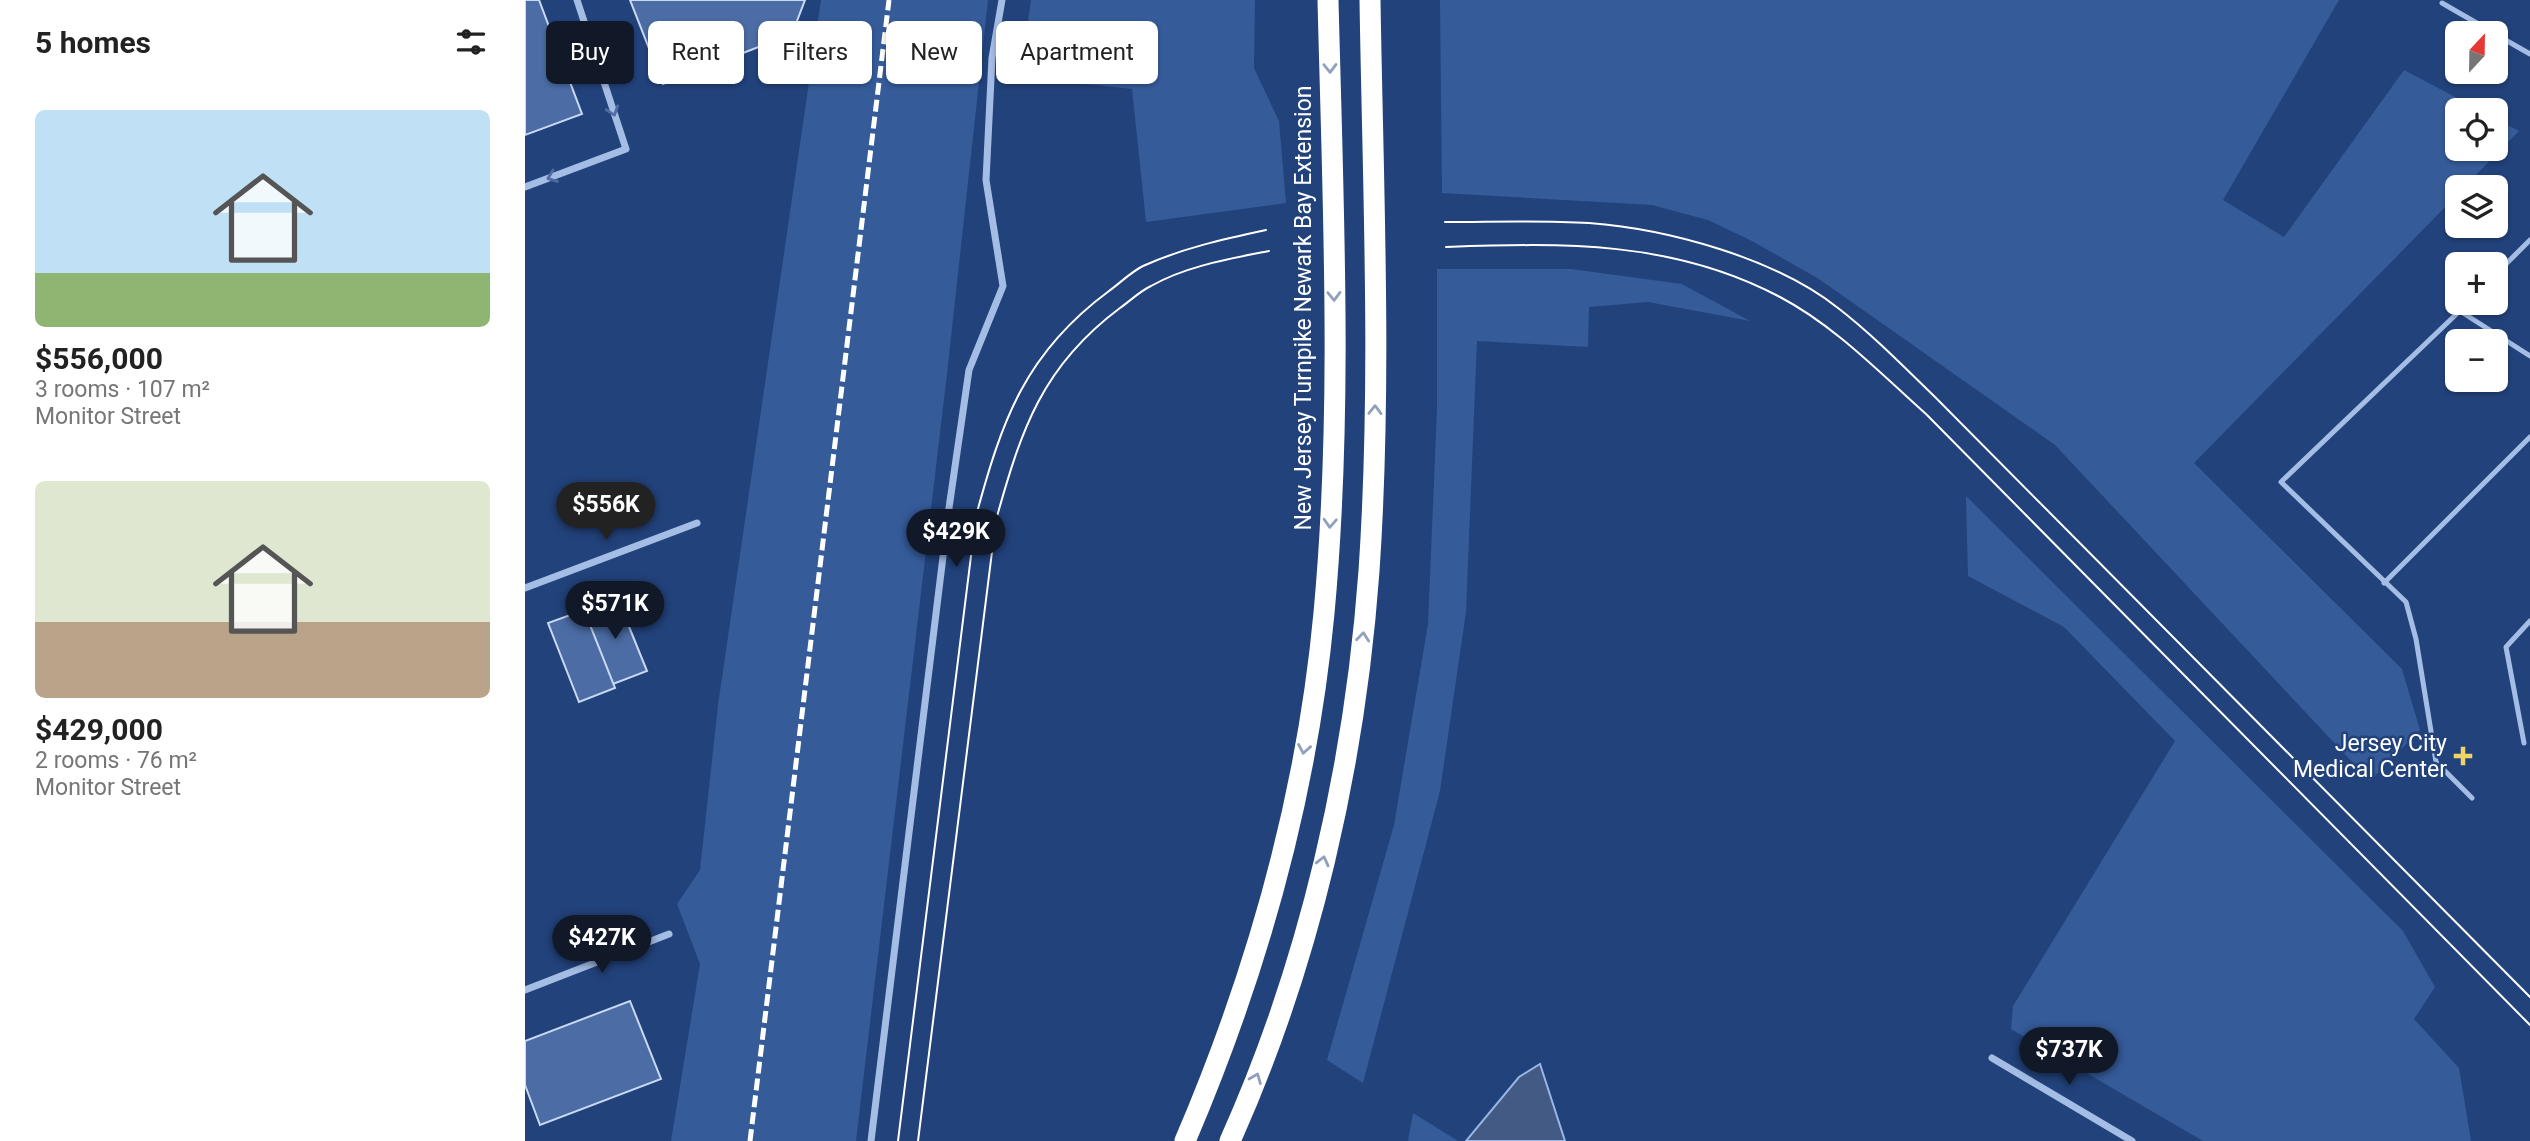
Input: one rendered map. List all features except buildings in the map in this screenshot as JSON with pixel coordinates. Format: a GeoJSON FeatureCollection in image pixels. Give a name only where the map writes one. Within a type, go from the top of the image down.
{"type":"FeatureCollection","features":[{"type":"Feature","properties":{"kind":"highway","name":"New Jersey Turnpike Newark Bay Extension"},"geometry":{"type":"LineString","coordinates":[[1185,1141],[1231,1027],[1272,894],[1303,756],[1324,614],[1330,531],[1334,399],[1328,0]]}},
{"type":"Feature","properties":{"kind":"highway"},"geometry":{"type":"LineString","coordinates":[[1230,1141],[1261,1065],[1307,927],[1340,787],[1362,644],[1373,501],[1375,404],[1370,0]]}},
{"type":"Feature","properties":{"kind":"street"},"geometry":{"type":"LineString","coordinates":[[525,187],[626,149],[577,0]]}},
{"type":"Feature","properties":{"kind":"street"},"geometry":{"type":"LineString","coordinates":[[871,1141],[949,508],[969,370],[1003,286],[986,180],[992,58],[1002,0]]}},
{"type":"Feature","properties":{"kind":"street"},"geometry":{"type":"LineString","coordinates":[[525,588],[697,523]]}},
{"type":"Feature","properties":{"kind":"street"},"geometry":{"type":"LineString","coordinates":[[525,990],[669,934]]}},
{"type":"Feature","properties":{"kind":"street"},"geometry":{"type":"LineString","coordinates":[[1992,1058],[2132,1141]]}},
{"type":"Feature","properties":{"kind":"lane"},"geometry":{"type":"LineString","coordinates":[[2442,3],[2473,21]]}},
{"type":"Feature","properties":{"kind":"lane"},"geometry":{"type":"LineString","coordinates":[[2508,41],[2530,54]]}},
{"type":"Feature","properties":{"kind":"lane"},"geometry":{"type":"LineString","coordinates":[[2508,262],[2530,240]]}},
{"type":"Feature","properties":{"kind":"lane"},"geometry":{"type":"LineString","coordinates":[[2456,315],[2281,482],[2406,602],[2416,639],[2436,762],[2472,798]]}},
{"type":"Feature","properties":{"kind":"lane"},"geometry":{"type":"LineString","coordinates":[[2466,315],[2530,356]]}},
{"type":"Feature","properties":{"kind":"lane"},"geometry":{"type":"LineString","coordinates":[[2384,583],[2530,437]]}},
{"type":"Feature","properties":{"kind":"lane"},"geometry":{"type":"LineString","coordinates":[[2523,743],[2506,647],[2530,621]]}},
{"type":"Feature","properties":{"kind":"shaded area"},"geometry":{"type":"Polygon","coordinates":[[[821,0],[988,0],[982,55],[982,21],[886,21],[886,84],[979,84],[856,1141],[671,1141],[700,964],[677,904],[700,870],[718,705],[809,84],[872,84],[872,21],[818,21],[821,0]]]}},
{"type":"Feature","properties":{"kind":"shaded area"},"geometry":{"type":"Polygon","coordinates":[[[1031,0],[1255,0],[1254,68],[1279,121],[1286,203],[1146,222],[1132,89],[1085,84],[1158,84],[1158,21],[1028,21],[1031,0]]]}},
{"type":"Feature","properties":{"kind":"shaded area"},"geometry":{"type":"Polygon","coordinates":[[[1440,0],[2339,0],[2223,200],[2284,237],[2404,70],[2457,98],[2445,98],[2445,161],[2490,161],[2476,175],[2445,175],[2445,207],[2194,463],[2402,669],[2420,730],[2370,781],[2055,445],[1819,279],[1752,241],[1708,220],[1652,205],[1442,193],[1440,0]]]}},
{"type":"Feature","properties":{"kind":"shaded area"},"geometry":{"type":"Polygon","coordinates":[[[2508,125],[2519,131],[2508,142],[2508,125]]]}},
{"type":"Feature","properties":{"kind":"shaded area"},"geometry":{"type":"Polygon","coordinates":[[[1437,269],[1571,269],[1682,284],[1750,321],[1648,302],[1589,307],[1588,347],[1477,341],[1466,612],[1440,791],[1363,1083],[1327,1060],[1394,825],[1428,624],[1437,408],[1437,269]]]}},
{"type":"Feature","properties":{"kind":"shaded area"},"geometry":{"type":"Polygon","coordinates":[[[1966,496],[2403,931],[2435,987],[2414,1019],[2459,1068],[2471,1141],[2203,1141],[2011,1029],[2013,1006],[2175,741],[2064,627],[1968,576],[1966,496]]]}},
{"type":"Feature","properties":{"kind":"shaded area"},"geometry":{"type":"Polygon","coordinates":[[[1540,1064],[1565,1141],[1466,1141],[1519,1077],[1540,1064]]]}},
{"type":"Feature","properties":{"kind":"shaded area"},"geometry":{"type":"Polygon","coordinates":[[[1413,1113],[1458,1141],[1408,1141],[1413,1113]]]}},
{"type":"Feature","properties":{"kind":"tram line"},"geometry":{"type":"LineString","coordinates":[[1445,222],[1589,223],[1686,239],[1784,274],[1838,308],[1876,340],[1936,398],[2530,997]]}},
{"type":"Feature","properties":{"kind":"tram line"},"geometry":{"type":"LineString","coordinates":[[898,1141],[976,516],[1007,419],[1037,364],[1056,339],[1080,315],[1130,274],[1143,266],[1188,249],[1266,230]]}},
{"type":"Feature","properties":{"kind":"tram line"},"geometry":{"type":"LineString","coordinates":[[1446,247],[1575,246],[1658,255],[1739,278],[1780,297],[1820,322],[1926,414],[2530,1025]]}},
{"type":"Feature","properties":{"kind":"tram line"},"geometry":{"type":"LineString","coordinates":[[918,1141],[996,520],[1026,429],[1038,402],[1071,353],[1093,330],[1139,293],[1164,279],[1193,268],[1269,251]]}},
{"type":"Feature","properties":{"kind":"railway"},"geometry":{"type":"LineString","coordinates":[[750,1141],[889,0]]}},
{"type":"Feature","properties":{"kind":"place","name":"Jersey City Medical Center"},"geometry":{"type":"Point","coordinates":[2463,756]}}]}
